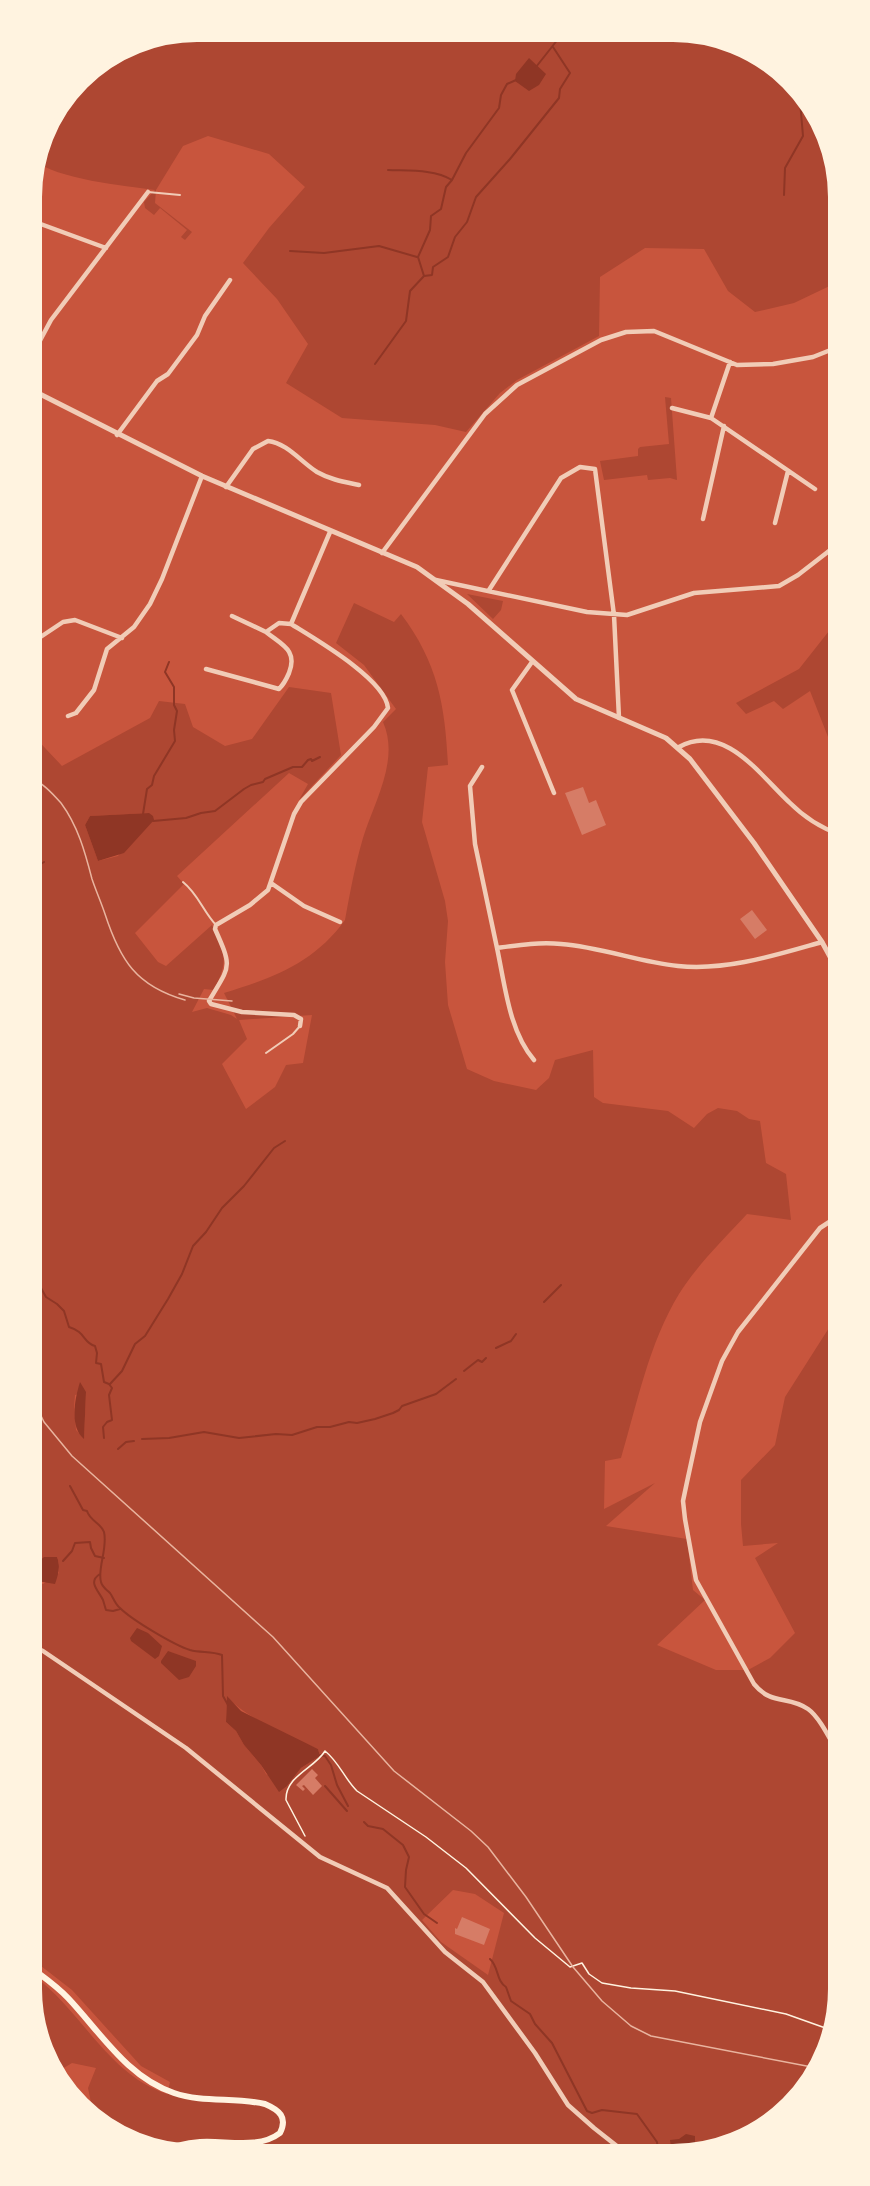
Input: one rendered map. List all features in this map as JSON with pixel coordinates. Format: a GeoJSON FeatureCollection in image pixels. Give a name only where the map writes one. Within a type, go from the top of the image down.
{"type":"FeatureCollection","features":[{"type":"Feature","properties":{"kind":"main road"},"geometry":{"type":"LineString","coordinates":[[38,1974],[66,1996],[126,2063],[151,2082],[171,2092],[189,2096],[265,2104],[274,2108],[282,2116],[282,2128],[269,2139],[249,2142],[198,2142],[176,2147]]}},
{"type":"Feature","properties":{"kind":"street"},"geometry":{"type":"LineString","coordinates":[[38,344],[51,320],[148,192]]}},
{"type":"Feature","properties":{"kind":"street"},"geometry":{"type":"LineString","coordinates":[[38,223],[106,248]]}},
{"type":"Feature","properties":{"kind":"street"},"geometry":{"type":"LineString","coordinates":[[117,435],[157,381],[168,374],[197,335],[205,316],[230,280]]}},
{"type":"Feature","properties":{"kind":"street"},"geometry":{"type":"LineString","coordinates":[[382,553],[478,424],[498,401],[517,385],[601,340],[640,330],[660,333],[737,365],[755,366],[813,357],[832,349]]}},
{"type":"Feature","properties":{"kind":"street"},"geometry":{"type":"LineString","coordinates":[[711,418],[730,362]]}},
{"type":"Feature","properties":{"kind":"street"},"geometry":{"type":"LineString","coordinates":[[38,393],[117,435],[226,487],[330,532],[410,563],[468,604],[576,699],[657,732],[679,747],[760,851],[832,960]]}},
{"type":"Feature","properties":{"kind":"street"},"geometry":{"type":"LineString","coordinates":[[672,408],[711,418],[814,489]]}},
{"type":"Feature","properties":{"kind":"street"},"geometry":{"type":"LineString","coordinates":[[703,519],[724,426]]}},
{"type":"Feature","properties":{"kind":"street"},"geometry":{"type":"LineString","coordinates":[[226,487],[254,449],[268,441],[282,446],[325,476],[359,485]]}},
{"type":"Feature","properties":{"kind":"street"},"geometry":{"type":"LineString","coordinates":[[489,590],[561,478],[572,470],[587,467],[595,469],[614,615],[619,718]]}},
{"type":"Feature","properties":{"kind":"street"},"geometry":{"type":"LineString","coordinates":[[775,523],[788,471]]}},
{"type":"Feature","properties":{"kind":"street"},"geometry":{"type":"LineString","coordinates":[[68,716],[76,713],[94,690],[107,649],[134,627],[150,604],[202,476]]}},
{"type":"Feature","properties":{"kind":"street"},"geometry":{"type":"LineString","coordinates":[[291,624],[330,532]]}},
{"type":"Feature","properties":{"kind":"street"},"geometry":{"type":"LineString","coordinates":[[436,580],[587,612],[627,615],[694,592],[779,586],[798,575],[832,549]]}},
{"type":"Feature","properties":{"kind":"street"},"geometry":{"type":"LineString","coordinates":[[206,669],[279,689],[285,682],[293,662],[291,653],[266,632],[232,616]]}},
{"type":"Feature","properties":{"kind":"street"},"geometry":{"type":"LineString","coordinates":[[38,639],[69,620],[81,621],[122,638]]}},
{"type":"Feature","properties":{"kind":"street"},"geometry":{"type":"LineString","coordinates":[[266,632],[279,623],[291,624],[365,675],[388,705],[385,714],[374,727],[305,799],[294,814],[265,895],[216,925],[214,929],[228,960],[222,982],[210,1000],[211,1004],[242,1012],[294,1015],[301,1019],[300,1026]]}},
{"type":"Feature","properties":{"kind":"street"},"geometry":{"type":"LineString","coordinates":[[532,662],[512,690],[554,793]]}},
{"type":"Feature","properties":{"kind":"street"},"geometry":{"type":"LineString","coordinates":[[679,747],[690,741],[703,740],[732,749],[806,816],[832,831]]}},
{"type":"Feature","properties":{"kind":"street"},"geometry":{"type":"LineString","coordinates":[[482,767],[470,786],[476,844],[509,1004],[523,1047],[534,1060]]}},
{"type":"Feature","properties":{"kind":"street"},"geometry":{"type":"LineString","coordinates":[[271,883],[304,906],[340,922]]}},
{"type":"Feature","properties":{"kind":"street"},"geometry":{"type":"LineString","coordinates":[[497,948],[531,943],[563,944],[677,966],[704,968],[766,958],[822,942]]}},
{"type":"Feature","properties":{"kind":"street"},"geometry":{"type":"LineString","coordinates":[[832,1220],[820,1228],[738,1332],[722,1361],[700,1422],[683,1501],[684,1519],[696,1580],[754,1684],[761,1693],[796,1703],[808,1709],[832,1744]]}},
{"type":"Feature","properties":{"kind":"street"},"geometry":{"type":"LineString","coordinates":[[38,1649],[186,1748],[320,1857],[387,1888],[445,1952],[483,1982],[536,2053],[568,2105],[619,2148]]}},
{"type":"Feature","properties":{"kind":"lane"},"geometry":{"type":"LineString","coordinates":[[148,192],[180,195]]}},
{"type":"Feature","properties":{"kind":"lane"},"geometry":{"type":"LineString","coordinates":[[183,882],[197,896],[202,908],[216,925]]}},
{"type":"Feature","properties":{"kind":"lane"},"geometry":{"type":"LineString","coordinates":[[266,1053],[293,1034],[300,1026]]}},
{"type":"Feature","properties":{"kind":"path"},"geometry":{"type":"LineString","coordinates":[[304,1835],[286,1800],[286,1794],[289,1786],[303,1770],[324,1753],[335,1760],[357,1791],[426,1837],[466,1868],[535,1938],[570,1966],[582,1963],[589,1974],[602,1983],[631,1988],[675,1991],[776,2012],[827,2029]]}},
{"type":"Feature","properties":{"kind":"shaded area"},"geometry":{"type":"Polygon","coordinates":[[[186,38],[684,38],[705,41],[734,50],[770,70],[800,100],[811,117],[827,155],[831,176],[832,285],[794,303],[755,312],[728,291],[704,249],[645,248],[600,277],[599,336],[517,380],[500,393],[466,432],[435,425],[342,418],[286,383],[308,344],[277,299],[243,263],[269,228],[305,187],[269,154],[208,136],[183,146],[156,190],[155,203],[192,232],[185,240],[181,237],[187,230],[160,208],[154,215],[145,208],[144,202],[155,190],[74,177],[41,165],[46,145],[59,117],[84,84],[108,64],[126,54],[165,41],[186,38]]]}},
{"type":"Feature","properties":{"kind":"shaded area"},"geometry":{"type":"Polygon","coordinates":[[[529,58],[546,74],[539,85],[529,91],[515,81],[516,74],[529,58]]]}},
{"type":"Feature","properties":{"kind":"shaded area"},"geometry":{"type":"Polygon","coordinates":[[[665,397],[671,398],[677,480],[670,478],[648,480],[647,475],[604,480],[600,461],[638,456],[640,447],[669,444],[665,397]]]}},
{"type":"Feature","properties":{"kind":"shaded area"},"geometry":{"type":"Polygon","coordinates":[[[467,594],[503,601],[501,610],[493,619],[467,594]]]}},
{"type":"Feature","properties":{"kind":"shaded area"},"geometry":{"type":"Polygon","coordinates":[[[354,603],[394,622],[401,614],[424,650],[442,704],[448,765],[428,767],[422,822],[445,901],[448,921],[445,962],[448,1005],[467,1069],[494,1081],[536,1090],[549,1078],[555,1060],[593,1050],[594,1097],[603,1103],[668,1111],[694,1128],[707,1114],[718,1108],[737,1111],[749,1119],[760,1121],[766,1163],[786,1174],[791,1220],[747,1214],[694,1272],[669,1313],[652,1353],[621,1458],[605,1461],[604,1509],[655,1483],[606,1526],[687,1539],[693,1590],[705,1600],[657,1645],[716,1670],[748,1670],[770,1658],[795,1633],[755,1558],[778,1543],[743,1546],[741,1480],[775,1445],[785,1397],[832,1323],[831,2010],[820,2050],[800,2086],[786,2102],[762,2122],[715,2143],[708,2142],[694,2147],[674,2148],[186,2148],[165,2145],[126,2132],[92,2109],[88,2088],[96,2068],[72,2063],[60,2070],[43,2031],[39,2010],[38,1979],[66,2006],[111,2057],[146,2085],[167,2094],[170,2082],[141,2066],[72,1990],[38,1964],[38,1582],[43,1584],[59,1573],[59,1563],[57,1557],[38,1564],[38,741],[62,766],[150,718],[159,701],[185,704],[193,727],[225,746],[252,739],[289,687],[331,693],[341,755],[299,800],[308,784],[289,773],[177,876],[184,884],[135,933],[158,962],[166,966],[212,925],[224,957],[222,971],[214,990],[204,989],[192,1012],[207,1008],[237,1019],[224,993],[276,975],[306,958],[333,935],[345,920],[360,848],[384,781],[387,766],[389,751],[383,722],[396,709],[364,665],[336,643],[354,603]],[[149,813],[90,816],[85,825],[98,861],[118,856],[149,813]],[[312,1015],[239,1020],[247,1039],[222,1064],[246,1109],[275,1087],[286,1065],[303,1063],[312,1015]],[[86,1392],[75,1395],[74,1407],[76,1430],[84,1438],[86,1392]],[[227,1697],[226,1722],[236,1731],[266,1774],[287,1786],[301,1768],[320,1756],[318,1749],[258,1720],[227,1697]],[[453,1890],[422,1920],[441,1942],[488,1975],[504,1913],[475,1894],[453,1890]]]}},
{"type":"Feature","properties":{"kind":"shaded area"},"geometry":{"type":"Polygon","coordinates":[[[829,631],[832,637],[832,746],[810,691],[783,709],[774,701],[746,714],[736,703],[799,669],[829,631]]]}},
{"type":"Feature","properties":{"kind":"shaded area"},"geometry":{"type":"Polygon","coordinates":[[[149,813],[154,820],[124,853],[98,861],[85,825],[90,816],[149,813]]]}},
{"type":"Feature","properties":{"kind":"shaded area"},"geometry":{"type":"Polygon","coordinates":[[[80,1382],[86,1392],[84,1439],[76,1427],[74,1412],[80,1382]]]}},
{"type":"Feature","properties":{"kind":"shaded area"},"geometry":{"type":"Polygon","coordinates":[[[44,1557],[57,1557],[59,1568],[55,1584],[38,1581],[38,1562],[44,1557]]]}},
{"type":"Feature","properties":{"kind":"shaded area"},"geometry":{"type":"Polygon","coordinates":[[[137,1628],[148,1633],[162,1646],[159,1656],[155,1659],[131,1641],[130,1638],[137,1628]]]}},
{"type":"Feature","properties":{"kind":"shaded area"},"geometry":{"type":"Polygon","coordinates":[[[168,1651],[196,1661],[196,1666],[189,1677],[179,1680],[161,1663],[168,1651]]]}},
{"type":"Feature","properties":{"kind":"shaded area"},"geometry":{"type":"Polygon","coordinates":[[[227,1696],[241,1711],[318,1749],[320,1756],[301,1768],[287,1786],[279,1792],[236,1731],[226,1722],[227,1696]]]}},
{"type":"Feature","properties":{"kind":"shaded area"},"geometry":{"type":"Polygon","coordinates":[[[686,2134],[695,2136],[694,2147],[671,2148],[670,2140],[679,2139],[686,2134]]]}},
{"type":"Feature","properties":{"kind":"building"},"geometry":{"type":"Polygon","coordinates":[[[583,787],[589,803],[596,800],[606,825],[582,835],[565,793],[583,787]]]}},
{"type":"Feature","properties":{"kind":"building"},"geometry":{"type":"Polygon","coordinates":[[[752,910],[767,930],[755,939],[740,919],[752,910]]]}},
{"type":"Feature","properties":{"kind":"building"},"geometry":{"type":"Polygon","coordinates":[[[312,1769],[318,1775],[315,1778],[322,1786],[313,1795],[304,1785],[302,1786],[305,1789],[303,1791],[296,1785],[312,1769]]]}},
{"type":"Feature","properties":{"kind":"building"},"geometry":{"type":"Polygon","coordinates":[[[462,1917],[490,1929],[484,1945],[455,1934],[455,1928],[457,1929],[462,1917]]]}},
{"type":"Feature","properties":{"kind":"waterway"},"geometry":{"type":"LineString","coordinates":[[536,67],[559,38]]}},
{"type":"Feature","properties":{"kind":"waterway"},"geometry":{"type":"LineString","coordinates":[[424,276],[432,275],[433,267],[448,257],[455,237],[467,222],[476,197],[559,98],[560,89],[570,73],[553,47]]}},
{"type":"Feature","properties":{"kind":"waterway"},"geometry":{"type":"LineString","coordinates":[[375,364],[406,321],[410,291],[424,276],[418,257],[430,230],[431,216],[441,209],[446,187],[466,153],[499,108],[501,95],[507,84],[516,80]]}},
{"type":"Feature","properties":{"kind":"waterway"},"geometry":{"type":"LineString","coordinates":[[784,195],[785,168],[803,136],[800,100]]}},
{"type":"Feature","properties":{"kind":"waterway"},"geometry":{"type":"LineString","coordinates":[[388,170],[429,172],[452,180]]}},
{"type":"Feature","properties":{"kind":"waterway"},"geometry":{"type":"LineString","coordinates":[[290,251],[324,253],[379,246],[417,257]]}},
{"type":"Feature","properties":{"kind":"waterway"},"geometry":{"type":"LineString","coordinates":[[143,814],[147,789],[152,785],[154,776],[175,741],[177,711],[174,705],[174,687],[165,672],[169,662]]}},
{"type":"Feature","properties":{"kind":"waterway"},"geometry":{"type":"LineString","coordinates":[[153,821],[186,818],[215,811],[251,785],[263,782],[293,767],[302,767],[308,760],[312,761],[320,757]]}},
{"type":"Feature","properties":{"kind":"waterway"},"geometry":{"type":"LineString","coordinates":[[38,866],[44,862]]}},
{"type":"Feature","properties":{"kind":"waterway"},"geometry":{"type":"LineString","coordinates":[[110,1384],[122,1371],[135,1344],[145,1336],[168,1299],[182,1274],[193,1246],[206,1232],[222,1208],[244,1186],[274,1148],[285,1141]]}},
{"type":"Feature","properties":{"kind":"waterway"},"geometry":{"type":"LineString","coordinates":[[38,1283],[46,1297],[64,1311],[69,1327],[75,1329],[91,1345],[95,1346],[96,1363],[101,1364],[104,1382],[112,1388],[109,1395],[112,1420],[103,1427],[104,1438]]}},
{"type":"Feature","properties":{"kind":"waterway"},"geometry":{"type":"LineString","coordinates":[[544,1302],[561,1285]]}},
{"type":"Feature","properties":{"kind":"waterway"},"geometry":{"type":"LineString","coordinates":[[496,1348],[511,1341],[516,1334]]}},
{"type":"Feature","properties":{"kind":"waterway"},"geometry":{"type":"LineString","coordinates":[[464,1371],[478,1360],[482,1362],[486,1358]]}},
{"type":"Feature","properties":{"kind":"waterway"},"geometry":{"type":"LineString","coordinates":[[142,1439],[169,1438],[204,1432],[239,1438],[276,1434],[292,1435],[317,1427],[357,1423],[393,1413],[402,1406],[436,1394],[456,1379]]}},
{"type":"Feature","properties":{"kind":"waterway"},"geometry":{"type":"LineString","coordinates":[[118,1449],[126,1442],[134,1441]]}},
{"type":"Feature","properties":{"kind":"waterway"},"geometry":{"type":"LineString","coordinates":[[70,1486],[83,1510],[87,1511],[104,1532],[105,1545],[100,1571],[103,1587],[126,1613],[164,1638],[190,1650],[222,1655],[223,1696],[228,1705]]}},
{"type":"Feature","properties":{"kind":"waterway"},"geometry":{"type":"LineString","coordinates":[[63,1561],[72,1551],[75,1543],[90,1542],[95,1556],[104,1558]]}},
{"type":"Feature","properties":{"kind":"waterway"},"geometry":{"type":"LineString","coordinates":[[100,1574],[94,1583],[106,1610],[120,1609]]}},
{"type":"Feature","properties":{"kind":"waterway"},"geometry":{"type":"LineString","coordinates":[[320,1755],[325,1756],[331,1765],[337,1785],[348,1806]]}},
{"type":"Feature","properties":{"kind":"waterway"},"geometry":{"type":"LineString","coordinates":[[325,1786],[347,1811]]}},
{"type":"Feature","properties":{"kind":"waterway"},"geometry":{"type":"LineString","coordinates":[[364,1822],[368,1826],[383,1829],[403,1845],[409,1857],[405,1887],[424,1914],[437,1923]]}},
{"type":"Feature","properties":{"kind":"waterway"},"geometry":{"type":"LineString","coordinates":[[490,1959],[511,2001],[530,2014],[535,2024],[552,2043],[587,2111],[592,2113],[602,2110],[637,2114],[657,2142],[658,2148]]}},
{"type":"Feature","properties":{"kind":"tram line"},"geometry":{"type":"LineString","coordinates":[[38,782],[61,803],[72,821],[111,930],[124,958],[142,979],[168,994],[185,1000]]}},
{"type":"Feature","properties":{"kind":"tram line"},"geometry":{"type":"LineString","coordinates":[[179,994],[194,998],[232,1001]]}},
{"type":"Feature","properties":{"kind":"tram line"},"geometry":{"type":"LineString","coordinates":[[38,1410],[44,1422],[72,1456],[273,1637],[394,1771],[488,1847],[526,1897],[573,1967],[602,2001],[631,2026],[651,2036],[812,2067]]}}]}
